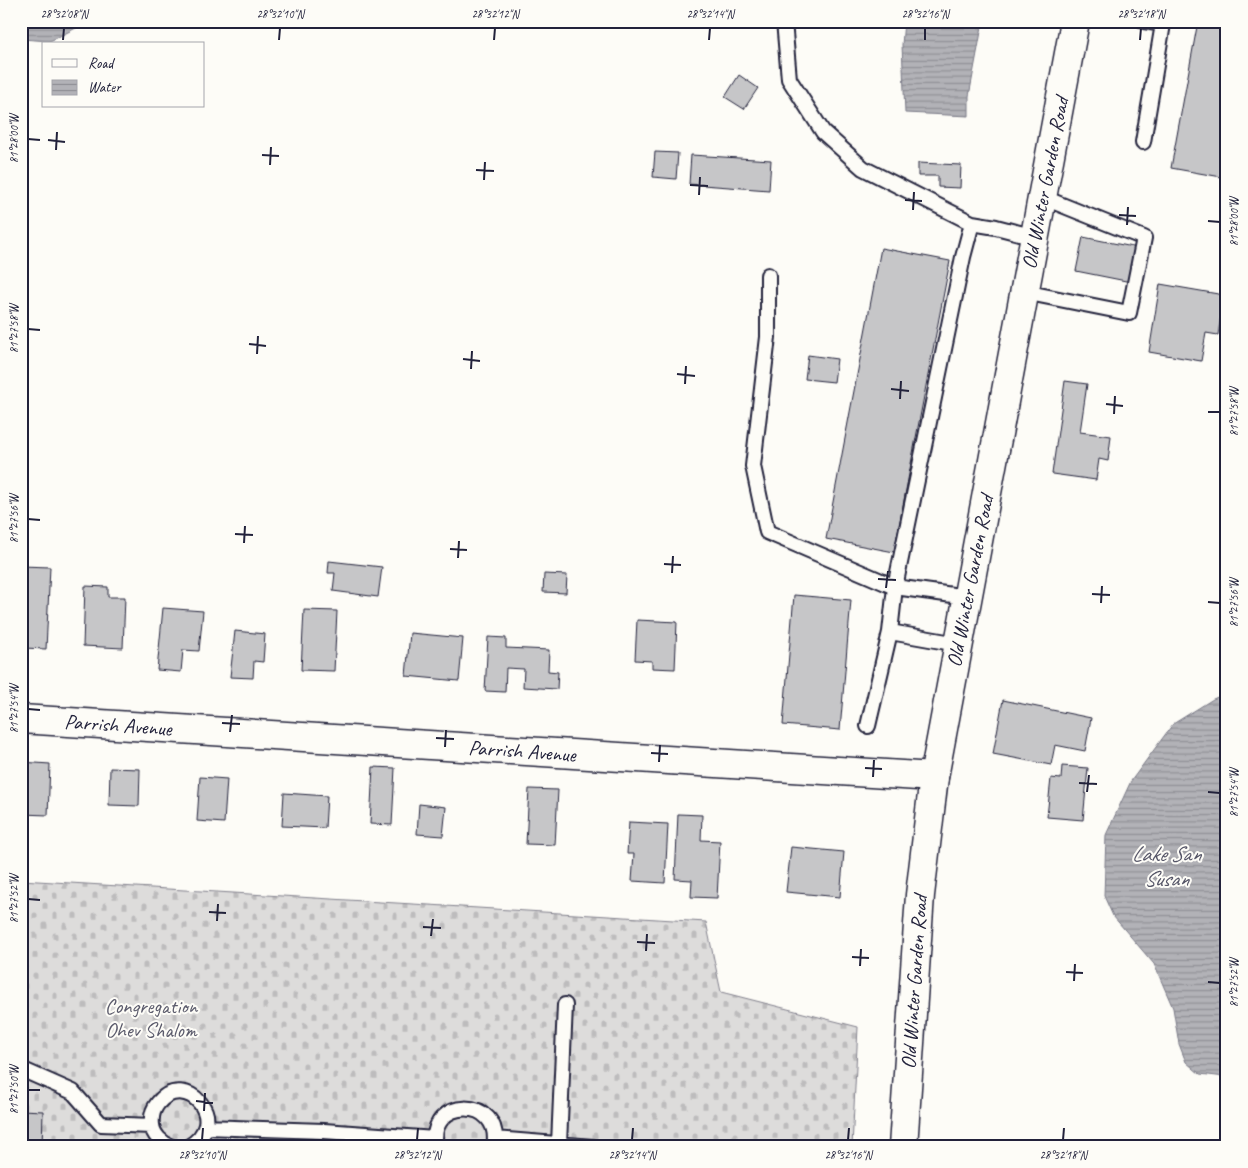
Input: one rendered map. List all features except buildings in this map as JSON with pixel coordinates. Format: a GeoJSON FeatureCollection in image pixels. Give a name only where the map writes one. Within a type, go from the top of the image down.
{"type":"FeatureCollection","features":[{"type":"Feature","properties":{"kind":"main road","name":"Old Winter Garden Road"},"geometry":{"type":"LineString","coordinates":[[903,1147],[920,894],[934,777],[1075,21]]}},
{"type":"Feature","properties":{"kind":"main road","name":"Parrish Avenue"},"geometry":{"type":"LineString","coordinates":[[21,719],[934,777]]}},
{"type":"Feature","properties":{"kind":"lane"},"geometry":{"type":"LineString","coordinates":[[784,21],[789,79],[823,132],[863,168],[972,223],[1034,237]]}},
{"type":"Feature","properties":{"kind":"lane"},"geometry":{"type":"LineString","coordinates":[[1143,142],[1163,23],[1144,21]]}},
{"type":"Feature","properties":{"kind":"lane"},"geometry":{"type":"LineString","coordinates":[[1024,292],[1129,313],[1144,238],[1042,197]]}},
{"type":"Feature","properties":{"kind":"lane"},"geometry":{"type":"LineString","coordinates":[[868,726],[890,632],[895,586],[963,257],[972,223]]}},
{"type":"Feature","properties":{"kind":"lane"},"geometry":{"type":"LineString","coordinates":[[768,275],[768,337],[753,466],[767,532],[895,586],[967,597]]}},
{"type":"Feature","properties":{"kind":"lane"},"geometry":{"type":"LineString","coordinates":[[890,632],[958,644]]}},
{"type":"Feature","properties":{"kind":"lane"},"geometry":{"type":"LineString","coordinates":[[559,1144],[565,1005]]}},
{"type":"Feature","properties":{"kind":"lane"},"geometry":{"type":"LineString","coordinates":[[21,1069],[73,1092],[101,1124],[152,1126]]}},
{"type":"Feature","properties":{"kind":"lane"},"geometry":{"type":"LineString","coordinates":[[172,1147],[162,1142],[156,1134],[152,1126],[152,1117],[154,1108],[160,1101],[176,1093],[193,1096],[205,1109],[207,1118],[202,1136],[188,1147]]}},
{"type":"Feature","properties":{"kind":"lane"},"geometry":{"type":"LineString","coordinates":[[206,1127],[324,1131],[436,1143],[435,1133],[438,1124],[444,1116],[453,1110],[472,1108],[490,1120],[494,1129],[494,1143],[559,1144],[593,1147]]}},
{"type":"Feature","properties":{"kind":"green space","name":"Congregation Ohev Shalom"},"geometry":{"type":"Polygon","coordinates":[[[21,880],[706,922],[721,992],[858,1027],[852,1147],[21,1147],[21,880]]]}},
{"type":"Feature","properties":{"kind":"water"},"geometry":{"type":"Polygon","coordinates":[[[21,21],[90,21],[50,41],[21,39],[21,21]]]}},
{"type":"Feature","properties":{"kind":"water"},"geometry":{"type":"Polygon","coordinates":[[[904,21],[983,21],[969,96],[969,116],[905,113],[902,45],[904,21]]]}},
{"type":"Feature","properties":{"kind":"water","name":"Lake San Susan"},"geometry":{"type":"Polygon","coordinates":[[[1227,693],[1227,1077],[1225,1077],[1200,1074],[1186,1062],[1179,1044],[1173,1008],[1154,964],[1113,916],[1104,896],[1106,835],[1131,781],[1173,724],[1213,699],[1227,693]]]}}]}
